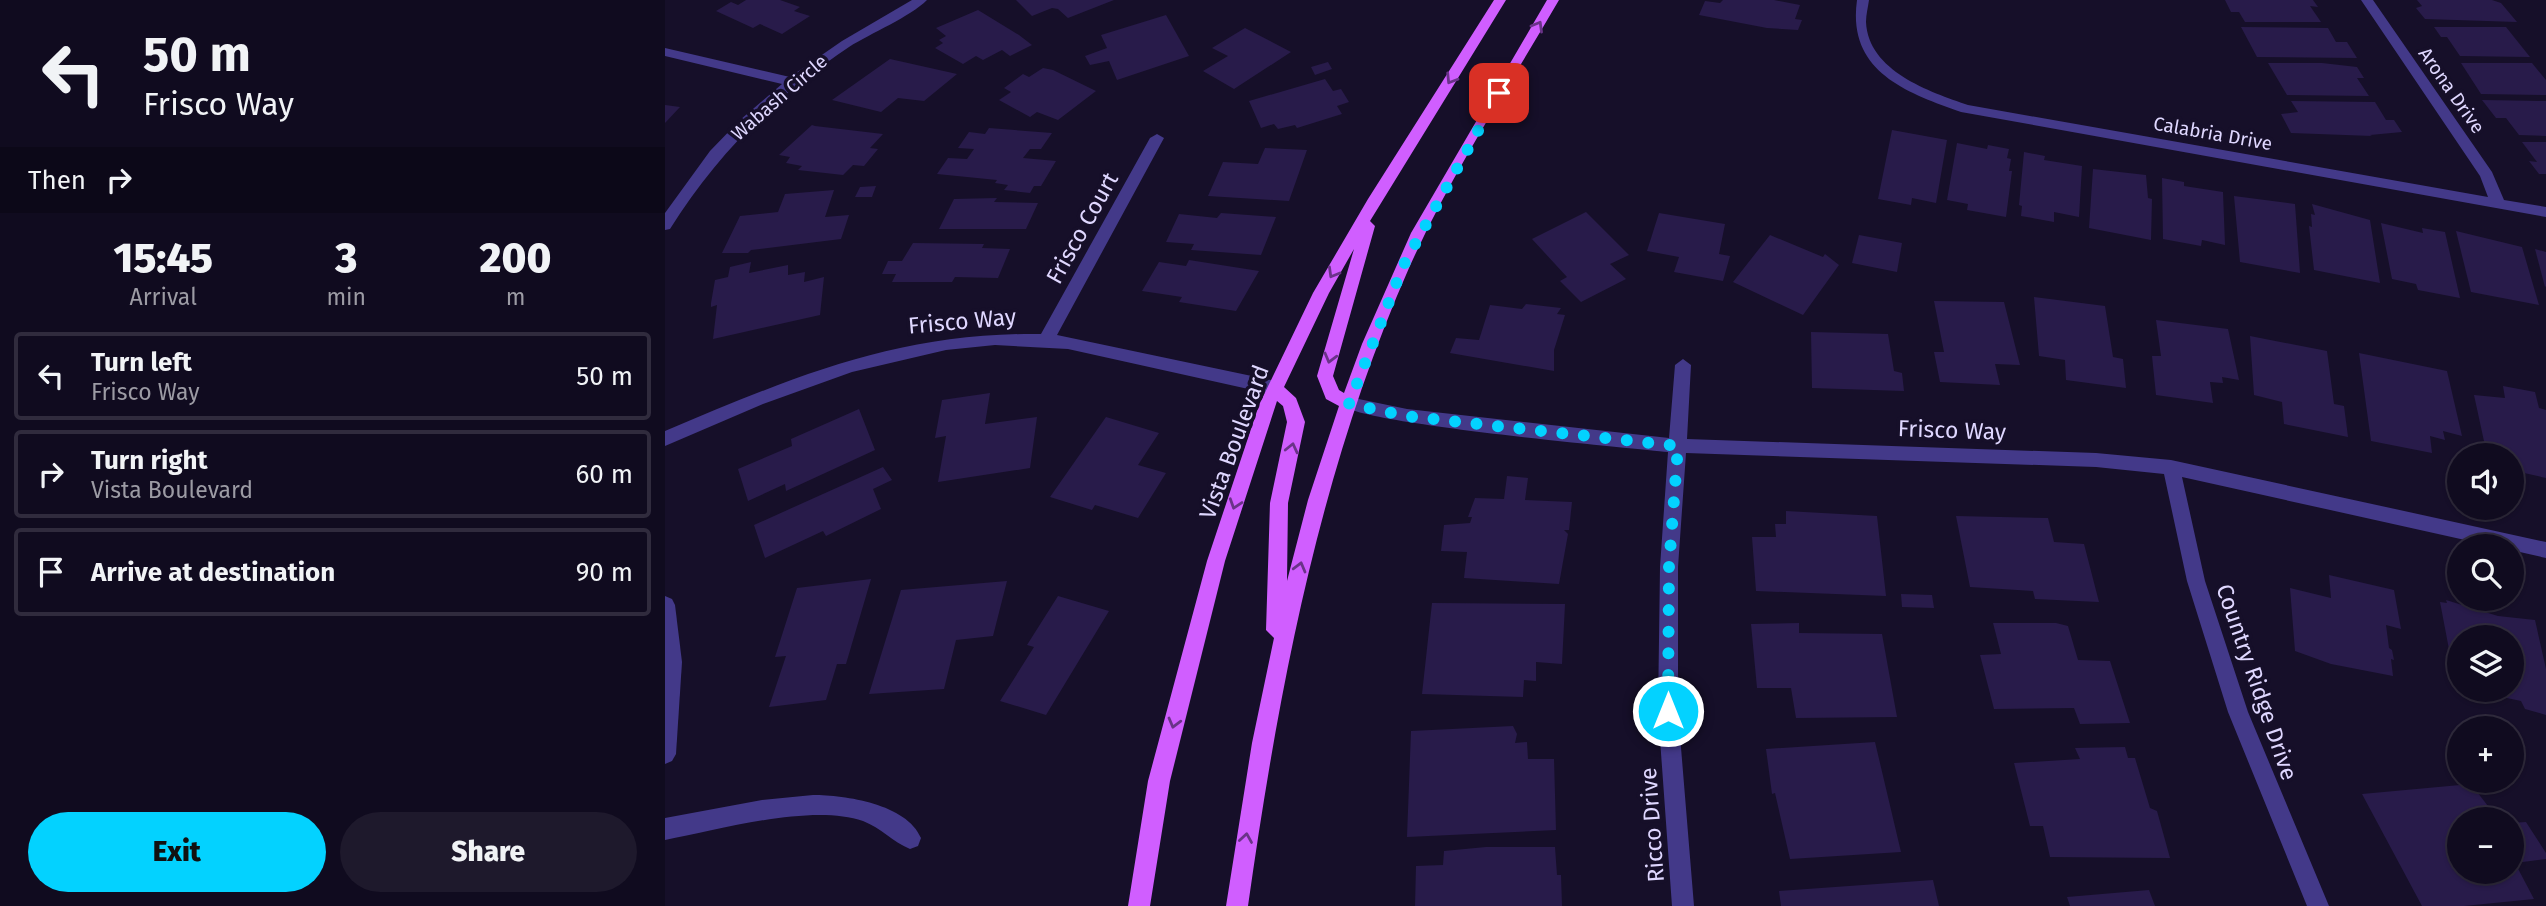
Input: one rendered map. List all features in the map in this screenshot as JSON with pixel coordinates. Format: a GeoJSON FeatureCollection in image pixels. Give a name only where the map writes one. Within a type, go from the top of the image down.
{"type":"FeatureCollection","features":[{"type":"Feature","properties":{"kind":"main road","name":"Vista Boulevard"},"geometry":{"type":"LineString","coordinates":[[1139,906],[1159,781],[1213,574],[1275,388],[1321,293],[1375,199],[1500,0]]}},
{"type":"Feature","properties":{"kind":"main road"},"geometry":{"type":"LineString","coordinates":[[1237,906],[1276,661],[1325,474],[1349,404],[1403,266],[1445,186],[1553,0]]}},
{"type":"Feature","properties":{"kind":"main road"},"geometry":{"type":"LineString","coordinates":[[1349,404],[1332,394],[1325,376],[1375,199]]}},
{"type":"Feature","properties":{"kind":"main road"},"geometry":{"type":"LineString","coordinates":[[1275,388],[1290,403],[1296,422],[1279,503],[1276,661]]}},
{"type":"Feature","properties":{"kind":"street","name":"Wabash Circle"},"geometry":{"type":"LineString","coordinates":[[665,225],[713,156],[792,82],[880,21],[921,0]]}},
{"type":"Feature","properties":{"kind":"street","name":"Calabria Drive"},"geometry":{"type":"LineString","coordinates":[[1863,0],[1859,30],[1867,49],[1882,67],[1915,89],[1966,108],[2546,212]]}},
{"type":"Feature","properties":{"kind":"street","name":"Arona Drive"},"geometry":{"type":"LineString","coordinates":[[2367,0],[2487,175],[2499,205]]}},
{"type":"Feature","properties":{"kind":"street"},"geometry":{"type":"LineString","coordinates":[[665,52],[792,82]]}},
{"type":"Feature","properties":{"kind":"street","name":"Frisco Court"},"geometry":{"type":"LineString","coordinates":[[1046,340],[1157,138]]}},
{"type":"Feature","properties":{"kind":"street","name":"Frisco Way"},"geometry":{"type":"LineString","coordinates":[[665,439],[793,384],[872,357],[936,344],[996,338],[1046,340],[1275,388]]}},
{"type":"Feature","properties":{"kind":"street","name":"Ricco Drive"},"geometry":{"type":"LineString","coordinates":[[1683,365],[1669,566],[1668,711],[1683,906]]}},
{"type":"Feature","properties":{"kind":"street","name":"Frisco Way"},"geometry":{"type":"LineString","coordinates":[[1349,404],[1406,416],[1678,446],[2096,460],[2171,467],[2546,550]]}},
{"type":"Feature","properties":{"kind":"street","name":"Country Ridge Drive"},"geometry":{"type":"LineString","coordinates":[[2171,467],[2196,581],[2238,712],[2318,906]]}},
{"type":"Feature","properties":{"kind":"street"},"geometry":{"type":"LineString","coordinates":[[665,605],[672,662],[665,754]]}},
{"type":"Feature","properties":{"kind":"street"},"geometry":{"type":"LineString","coordinates":[[665,829],[807,806],[838,806],[860,810],[890,822],[910,838]]}},
{"type":"Feature","properties":{"kind":"building"},"geometry":{"type":"Polygon","coordinates":[[[746,0],[780,0],[800,7],[794,11],[810,16],[782,34],[760,24],[753,28],[716,11],[731,2],[738,5],[746,0]]]}},
{"type":"Feature","properties":{"kind":"building"},"geometry":{"type":"Polygon","coordinates":[[[1016,0],[1114,0],[1068,18],[1058,9],[1052,8],[1032,16],[1016,0]]]}},
{"type":"Feature","properties":{"kind":"building"},"geometry":{"type":"Polygon","coordinates":[[[1723,0],[1774,0],[1800,5],[1795,19],[1802,20],[1798,30],[1767,28],[1699,15],[1705,1],[1720,3],[1723,0]]]}},
{"type":"Feature","properties":{"kind":"building"},"geometry":{"type":"Polygon","coordinates":[[[2225,0],[2313,0],[2318,7],[2310,6],[2321,22],[2245,22],[2239,12],[2231,12],[2225,0]]]}},
{"type":"Feature","properties":{"kind":"building"},"geometry":{"type":"Polygon","coordinates":[[[2417,0],[2492,0],[2501,3],[2517,22],[2425,19],[2416,8],[2422,6],[2417,0]]]}},
{"type":"Feature","properties":{"kind":"building"},"geometry":{"type":"Polygon","coordinates":[[[978,10],[1032,45],[1010,56],[1002,50],[983,60],[976,56],[963,64],[935,48],[943,43],[939,40],[946,36],[936,28],[978,10]]]}},
{"type":"Feature","properties":{"kind":"building"},"geometry":{"type":"Polygon","coordinates":[[[1166,15],[1189,56],[1117,80],[1109,61],[1090,65],[1085,56],[1107,48],[1101,35],[1166,15]]]}},
{"type":"Feature","properties":{"kind":"building"},"geometry":{"type":"Polygon","coordinates":[[[2241,27],[2328,28],[2336,42],[2347,42],[2357,58],[2257,57],[2241,27]]]}},
{"type":"Feature","properties":{"kind":"building"},"geometry":{"type":"Polygon","coordinates":[[[2434,27],[2506,27],[2530,57],[2460,56],[2447,37],[2441,37],[2434,27]]]}},
{"type":"Feature","properties":{"kind":"building"},"geometry":{"type":"Polygon","coordinates":[[[1245,28],[1291,52],[1234,89],[1203,71],[1228,56],[1212,48],[1245,28]]]}},
{"type":"Feature","properties":{"kind":"building"},"geometry":{"type":"Polygon","coordinates":[[[890,59],[957,74],[924,101],[898,98],[881,112],[832,100],[890,59]]]}},
{"type":"Feature","properties":{"kind":"building"},"geometry":{"type":"Polygon","coordinates":[[[1328,62],[1332,69],[1315,75],[1311,67],[1328,62]]]}},
{"type":"Feature","properties":{"kind":"building"},"geometry":{"type":"Polygon","coordinates":[[[2268,63],[2322,63],[2357,67],[2364,78],[2357,78],[2369,96],[2287,95],[2268,63]]]}},
{"type":"Feature","properties":{"kind":"building"},"geometry":{"type":"Polygon","coordinates":[[[2461,63],[2532,63],[2546,80],[2546,95],[2481,94],[2461,63]]]}},
{"type":"Feature","properties":{"kind":"building"},"geometry":{"type":"Polygon","coordinates":[[[1043,68],[1053,70],[1096,91],[1058,120],[1037,112],[1030,117],[999,100],[1011,92],[1004,88],[1023,74],[1029,77],[1043,68]]]}},
{"type":"Feature","properties":{"kind":"building"},"geometry":{"type":"Polygon","coordinates":[[[1325,79],[1333,91],[1341,89],[1349,102],[1337,106],[1342,114],[1297,128],[1295,125],[1278,129],[1274,124],[1261,128],[1249,101],[1325,79]]]}},
{"type":"Feature","properties":{"kind":"building"},"geometry":{"type":"Polygon","coordinates":[[[2482,100],[2546,101],[2546,136],[2519,135],[2506,118],[2496,118],[2482,100]]]}},
{"type":"Feature","properties":{"kind":"building"},"geometry":{"type":"Polygon","coordinates":[[[2291,101],[2375,102],[2386,120],[2394,120],[2402,132],[2370,135],[2372,136],[2291,133],[2281,114],[2298,112],[2291,101]]]}},
{"type":"Feature","properties":{"kind":"building"},"geometry":{"type":"Polygon","coordinates":[[[665,105],[680,107],[665,123],[665,105]]]}},
{"type":"Feature","properties":{"kind":"building"},"geometry":{"type":"Polygon","coordinates":[[[812,125],[883,134],[870,148],[878,149],[864,166],[853,165],[843,175],[798,170],[802,166],[786,163],[790,157],[779,155],[812,125]]]}},
{"type":"Feature","properties":{"kind":"building"},"geometry":{"type":"Polygon","coordinates":[[[989,128],[1052,133],[1041,149],[1030,149],[1023,158],[1056,161],[1041,186],[1034,186],[1030,193],[1004,190],[1008,185],[995,183],[997,180],[937,174],[948,158],[967,159],[974,149],[958,148],[969,132],[985,134],[989,128]]]}},
{"type":"Feature","properties":{"kind":"building"},"geometry":{"type":"Polygon","coordinates":[[[1892,130],[1947,140],[1936,203],[1912,198],[1911,205],[1878,199],[1892,130]]]}},
{"type":"Feature","properties":{"kind":"building"},"geometry":{"type":"Polygon","coordinates":[[[2522,142],[2546,142],[2546,174],[2539,174],[2529,161],[2537,162],[2522,142]]]}},
{"type":"Feature","properties":{"kind":"building"},"geometry":{"type":"Polygon","coordinates":[[[1957,143],[1987,149],[1988,145],[2009,149],[2007,158],[2011,159],[2009,171],[2012,171],[2006,217],[1967,210],[1968,204],[1947,200],[1957,143]]]}},
{"type":"Feature","properties":{"kind":"building"},"geometry":{"type":"Polygon","coordinates":[[[1265,148],[1307,150],[1289,201],[1208,196],[1223,162],[1258,164],[1265,148]]]}},
{"type":"Feature","properties":{"kind":"building"},"geometry":{"type":"Polygon","coordinates":[[[2024,152],[2045,156],[2044,160],[2082,166],[2079,217],[2054,212],[2054,222],[2021,216],[2022,206],[2019,205],[2024,152]]]}},
{"type":"Feature","properties":{"kind":"building"},"geometry":{"type":"Polygon","coordinates":[[[2093,169],[2146,175],[2148,198],[2152,199],[2151,240],[2089,228],[2093,169]]]}},
{"type":"Feature","properties":{"kind":"building"},"geometry":{"type":"Polygon","coordinates":[[[2162,178],[2184,182],[2184,186],[2223,192],[2225,245],[2202,240],[2201,246],[2163,239],[2162,178]]]}},
{"type":"Feature","properties":{"kind":"building"},"geometry":{"type":"Polygon","coordinates":[[[876,186],[872,197],[855,197],[860,187],[876,186]]]}},
{"type":"Feature","properties":{"kind":"building"},"geometry":{"type":"Polygon","coordinates":[[[834,190],[825,217],[849,215],[841,239],[751,250],[748,253],[722,253],[740,216],[778,212],[785,194],[834,190]]]}},
{"type":"Feature","properties":{"kind":"building"},"geometry":{"type":"Polygon","coordinates":[[[2234,196],[2295,204],[2300,273],[2240,262],[2234,196]]]}},
{"type":"Feature","properties":{"kind":"building"},"geometry":{"type":"Polygon","coordinates":[[[997,198],[994,202],[1038,203],[1026,229],[939,229],[954,199],[997,198]]]}},
{"type":"Feature","properties":{"kind":"building"},"geometry":{"type":"Polygon","coordinates":[[[2312,204],[2370,220],[2380,283],[2314,270],[2309,226],[2312,227],[2311,214],[2315,215],[2312,204]]]}},
{"type":"Feature","properties":{"kind":"building"},"geometry":{"type":"Polygon","coordinates":[[[1586,212],[1629,255],[1610,264],[1626,279],[1581,302],[1560,281],[1567,277],[1532,239],[1586,212]]]}},
{"type":"Feature","properties":{"kind":"building"},"geometry":{"type":"Polygon","coordinates":[[[1221,213],[1276,217],[1261,255],[1191,250],[1194,244],[1166,242],[1179,214],[1217,218],[1221,213]]]}},
{"type":"Feature","properties":{"kind":"building"},"geometry":{"type":"Polygon","coordinates":[[[1659,213],[1725,224],[1719,254],[1730,256],[1723,281],[1674,272],[1679,257],[1647,251],[1659,213]]]}},
{"type":"Feature","properties":{"kind":"building"},"geometry":{"type":"Polygon","coordinates":[[[2381,223],[2423,233],[2422,228],[2445,232],[2460,298],[2418,290],[2416,284],[2392,279],[2381,223]]]}},
{"type":"Feature","properties":{"kind":"building"},"geometry":{"type":"Polygon","coordinates":[[[2456,231],[2522,247],[2539,305],[2471,292],[2456,231]]]}},
{"type":"Feature","properties":{"kind":"building"},"geometry":{"type":"Polygon","coordinates":[[[1770,235],[1823,257],[1825,254],[1839,265],[1803,315],[1733,282],[1770,235]]]}},
{"type":"Feature","properties":{"kind":"building"},"geometry":{"type":"Polygon","coordinates":[[[1859,235],[1902,243],[1897,272],[1852,263],[1859,235]]]}},
{"type":"Feature","properties":{"kind":"building"},"geometry":{"type":"Polygon","coordinates":[[[913,243],[984,244],[982,248],[1010,249],[998,278],[955,277],[952,282],[892,282],[896,274],[882,274],[888,261],[902,261],[913,243]]]}},
{"type":"Feature","properties":{"kind":"building"},"geometry":{"type":"Polygon","coordinates":[[[2535,249],[2546,252],[2545,287],[2535,249]]]}},
{"type":"Feature","properties":{"kind":"building"},"geometry":{"type":"Polygon","coordinates":[[[1189,260],[1259,271],[1236,311],[1179,302],[1182,297],[1142,291],[1159,262],[1186,266],[1189,260]]]}},
{"type":"Feature","properties":{"kind":"building"},"geometry":{"type":"Polygon","coordinates":[[[751,262],[749,273],[788,265],[788,275],[805,272],[804,282],[824,277],[820,315],[713,339],[717,305],[711,307],[711,303],[715,280],[728,277],[730,267],[751,262]]]}},
{"type":"Feature","properties":{"kind":"building"},"geometry":{"type":"Polygon","coordinates":[[[2034,297],[2105,306],[2113,357],[2123,359],[2126,388],[2066,380],[2065,360],[2039,356],[2034,297]]]}},
{"type":"Feature","properties":{"kind":"building"},"geometry":{"type":"Polygon","coordinates":[[[1934,301],[2004,302],[2020,365],[1995,364],[2000,385],[1940,382],[1934,352],[1944,352],[1934,301]]]}},
{"type":"Feature","properties":{"kind":"building"},"geometry":{"type":"Polygon","coordinates":[[[1526,304],[1561,308],[1557,314],[1565,315],[1554,350],[1554,371],[1450,353],[1456,338],[1479,340],[1490,305],[1522,309],[1526,304]]]}},
{"type":"Feature","properties":{"kind":"building"},"geometry":{"type":"Polygon","coordinates":[[[2156,320],[2228,329],[2239,380],[2222,377],[2223,383],[2210,382],[2213,403],[2156,395],[2152,356],[2161,356],[2156,320]]]}},
{"type":"Feature","properties":{"kind":"building"},"geometry":{"type":"Polygon","coordinates":[[[1811,332],[1888,334],[1894,371],[1902,373],[1904,391],[1812,388],[1811,332]]]}},
{"type":"Feature","properties":{"kind":"building"},"geometry":{"type":"Polygon","coordinates":[[[2250,336],[2327,351],[2334,404],[2344,406],[2348,437],[2284,424],[2282,402],[2254,395],[2250,336]]]}},
{"type":"Feature","properties":{"kind":"building"},"geometry":{"type":"Polygon","coordinates":[[[2359,353],[2447,371],[2462,436],[2443,431],[2445,440],[2430,436],[2432,453],[2371,441],[2359,353]]]}},
{"type":"Feature","properties":{"kind":"building"},"geometry":{"type":"Polygon","coordinates":[[[2503,386],[2535,392],[2539,408],[2546,410],[2546,478],[2524,473],[2524,443],[2484,443],[2474,395],[2505,398],[2503,386]]]}},
{"type":"Feature","properties":{"kind":"building"},"geometry":{"type":"Polygon","coordinates":[[[990,393],[985,424],[1037,417],[1030,468],[938,482],[946,436],[935,438],[942,400],[990,393]]]}},
{"type":"Feature","properties":{"kind":"building"},"geometry":{"type":"Polygon","coordinates":[[[859,409],[875,450],[786,491],[785,484],[748,501],[738,469],[792,446],[791,439],[859,409]]]}},
{"type":"Feature","properties":{"kind":"building"},"geometry":{"type":"Polygon","coordinates":[[[1106,417],[1159,433],[1138,465],[1166,473],[1138,518],[1095,505],[1092,510],[1050,497],[1106,417]]]}},
{"type":"Feature","properties":{"kind":"building"},"geometry":{"type":"Polygon","coordinates":[[[883,467],[892,480],[873,489],[881,509],[826,536],[823,531],[765,558],[754,525],[883,467]]]}},
{"type":"Feature","properties":{"kind":"building"},"geometry":{"type":"Polygon","coordinates":[[[1507,476],[1528,478],[1525,500],[1572,502],[1569,530],[1564,530],[1568,534],[1559,584],[1464,578],[1467,552],[1441,551],[1444,525],[1470,523],[1472,517],[1468,517],[1475,498],[1504,499],[1507,476]]]}},
{"type":"Feature","properties":{"kind":"building"},"geometry":{"type":"Polygon","coordinates":[[[1786,511],[1877,516],[1886,596],[1756,591],[1752,537],[1776,537],[1775,524],[1786,524],[1786,511]]]}},
{"type":"Feature","properties":{"kind":"building"},"geometry":{"type":"Polygon","coordinates":[[[1956,516],[2048,518],[2054,542],[2084,544],[2099,602],[2035,599],[2033,591],[1970,587],[1956,516]]]}},
{"type":"Feature","properties":{"kind":"building"},"geometry":{"type":"Polygon","coordinates":[[[2329,575],[2394,590],[2401,629],[2386,625],[2389,648],[2394,660],[2391,659],[2393,676],[2331,664],[2295,651],[2290,588],[2331,598],[2329,575]]]}},
{"type":"Feature","properties":{"kind":"building"},"geometry":{"type":"Polygon","coordinates":[[[871,579],[846,664],[837,664],[826,700],[769,707],[786,656],[775,657],[797,588],[871,579]]]}},
{"type":"Feature","properties":{"kind":"building"},"geometry":{"type":"Polygon","coordinates":[[[1007,581],[993,636],[956,640],[944,689],[869,694],[901,590],[1007,581]]]}},
{"type":"Feature","properties":{"kind":"building"},"geometry":{"type":"Polygon","coordinates":[[[1901,594],[1932,595],[1934,608],[1902,607],[1901,594]]]}},
{"type":"Feature","properties":{"kind":"building"},"geometry":{"type":"Polygon","coordinates":[[[1058,596],[1109,611],[1046,715],[1000,701],[1034,647],[1027,645],[1058,596]]]}},
{"type":"Feature","properties":{"kind":"building"},"geometry":{"type":"Polygon","coordinates":[[[2440,602],[2447,603],[2447,611],[2482,611],[2498,616],[2535,620],[2546,669],[2546,715],[2525,709],[2522,702],[2524,702],[2524,625],[2447,625],[2447,639],[2440,602]]]}},
{"type":"Feature","properties":{"kind":"building"},"geometry":{"type":"Polygon","coordinates":[[[1432,603],[1565,604],[1562,664],[1536,662],[1536,681],[1524,680],[1523,697],[1422,694],[1432,603]]]}},
{"type":"Feature","properties":{"kind":"building"},"geometry":{"type":"Polygon","coordinates":[[[1799,623],[1799,633],[1882,634],[1897,717],[1796,718],[1791,688],[1757,688],[1751,624],[1799,623]]]}},
{"type":"Feature","properties":{"kind":"building"},"geometry":{"type":"Polygon","coordinates":[[[1993,623],[2056,623],[2068,626],[2078,660],[2110,661],[2130,723],[2080,724],[2074,708],[1994,709],[1980,655],[2001,654],[1993,623]]]}},
{"type":"Feature","properties":{"kind":"building"},"geometry":{"type":"Polygon","coordinates":[[[1513,726],[1517,734],[1515,743],[1527,742],[1528,759],[1554,759],[1556,830],[1407,837],[1411,731],[1513,726]]]}},
{"type":"Feature","properties":{"kind":"building"},"geometry":{"type":"Polygon","coordinates":[[[1875,742],[1901,852],[1790,859],[1775,793],[1772,794],[1766,749],[1875,742]]]}},
{"type":"Feature","properties":{"kind":"building"},"geometry":{"type":"Polygon","coordinates":[[[2125,747],[2128,758],[2135,758],[2150,808],[2157,811],[2170,858],[2050,857],[2043,826],[2030,826],[2014,763],[2080,759],[2075,748],[2125,747]]]}},
{"type":"Feature","properties":{"kind":"building"},"geometry":{"type":"Polygon","coordinates":[[[2447,786],[2447,793],[2478,793],[2489,807],[2447,807],[2447,884],[2524,884],[2524,880],[2534,899],[2464,906],[2422,906],[2362,794],[2447,786]]]}},
{"type":"Feature","properties":{"kind":"building"},"geometry":{"type":"Polygon","coordinates":[[[2524,822],[2546,853],[2546,859],[2524,862],[2524,822]]]}},
{"type":"Feature","properties":{"kind":"building"},"geometry":{"type":"Polygon","coordinates":[[[1486,847],[1555,847],[1557,875],[1561,875],[1562,906],[1415,906],[1416,866],[1443,865],[1444,851],[1486,847]]]}},
{"type":"Feature","properties":{"kind":"building"},"geometry":{"type":"Polygon","coordinates":[[[1933,880],[1939,906],[1781,906],[1779,891],[1933,880]]]}},
{"type":"Feature","properties":{"kind":"building"},"geometry":{"type":"Polygon","coordinates":[[[2149,890],[2155,906],[2070,906],[2067,897],[2149,890]]]}},
{"type":"Feature","properties":{"kind":"route"},"geometry":{"type":"LineString","coordinates":[[1499,93],[1403,266],[1349,404],[1406,416],[1678,446],[1669,566],[1668,711]]}}]}
